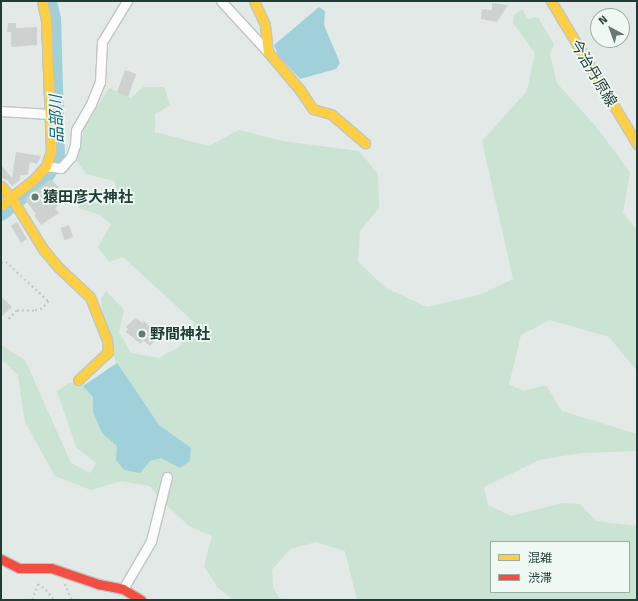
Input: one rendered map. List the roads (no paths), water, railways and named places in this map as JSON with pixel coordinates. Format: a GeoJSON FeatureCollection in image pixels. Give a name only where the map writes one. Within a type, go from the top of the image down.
{"type":"FeatureCollection","features":[{"type":"Feature","properties":{"kind":"street"},"geometry":{"type":"LineString","coordinates":[[1,204],[33,180],[46,166],[51,151],[46,20],[42,1]]}},
{"type":"Feature","properties":{"kind":"street"},"geometry":{"type":"LineString","coordinates":[[46,166],[61,168],[71,157],[75,145],[76,130],[91,104],[100,82],[102,42],[127,1]]}},
{"type":"Feature","properties":{"kind":"street"},"geometry":{"type":"LineString","coordinates":[[221,1],[268,52],[300,90],[313,109],[331,114],[365,143]]}},
{"type":"Feature","properties":{"kind":"street"},"geometry":{"type":"LineString","coordinates":[[254,1],[265,25],[268,52]]}},
{"type":"Feature","properties":{"kind":"street","name":"今治丹原線"},"geometry":{"type":"LineString","coordinates":[[551,1],[637,144]]}},
{"type":"Feature","properties":{"kind":"street"},"geometry":{"type":"LineString","coordinates":[[1,111],[49,114]]}},
{"type":"Feature","properties":{"kind":"street"},"geometry":{"type":"LineString","coordinates":[[1,186],[11,197],[43,250],[58,267],[90,297],[108,340],[108,352],[78,380]]}},
{"type":"Feature","properties":{"kind":"street"},"geometry":{"type":"LineString","coordinates":[[123,589],[151,541],[167,477]]}},
{"type":"Feature","properties":{"kind":"street"},"geometry":{"type":"LineString","coordinates":[[1,559],[19,568],[51,568],[98,584],[123,589],[141,600]]}},
{"type":"Feature","properties":{"kind":"water"},"geometry":{"type":"Polygon","coordinates":[[[319,7],[325,11],[324,25],[340,63],[336,69],[300,79],[278,55],[274,45],[319,7]]]}},
{"type":"Feature","properties":{"kind":"water"},"geometry":{"type":"Polygon","coordinates":[[[117,363],[159,425],[191,448],[190,461],[180,468],[161,458],[150,461],[140,473],[124,470],[116,460],[117,446],[102,433],[93,412],[93,397],[83,386],[117,363]]]}},
{"type":"Feature","properties":{"kind":"waterway","name":"品部川"},"geometry":{"type":"LineString","coordinates":[[1,213],[45,177],[57,160],[53,19],[49,1]]}},
{"type":"Feature","properties":{"kind":"place","name":"猿田彦大神社"},"geometry":{"type":"Point","coordinates":[35,197]}},
{"type":"Feature","properties":{"kind":"place","name":"野間神社"},"geometry":{"type":"Point","coordinates":[142,334]}}]}
